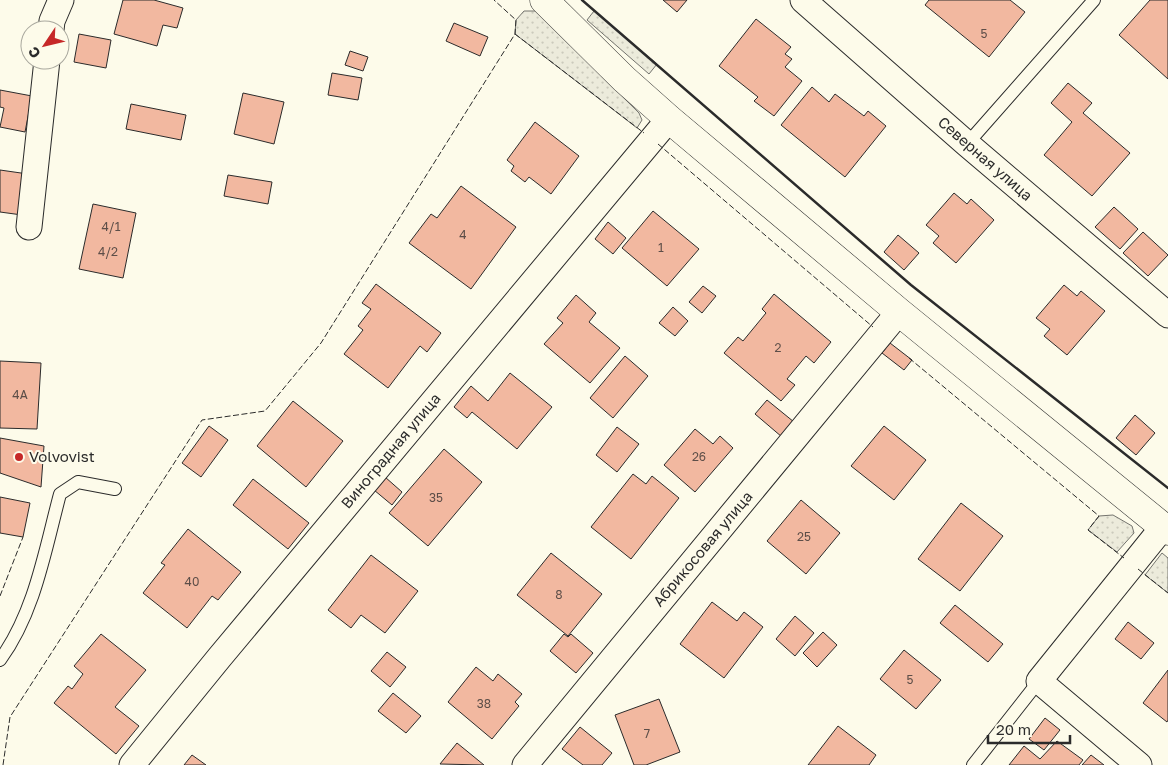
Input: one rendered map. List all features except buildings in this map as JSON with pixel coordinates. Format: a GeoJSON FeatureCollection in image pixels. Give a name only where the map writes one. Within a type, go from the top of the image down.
{"type":"FeatureCollection","features":[{"type":"Feature","properties":{"kind":"street"},"geometry":{"type":"LineString","coordinates":[[52,20],[61,0]]}},
{"type":"Feature","properties":{"kind":"street"},"geometry":{"type":"LineString","coordinates":[[544,0],[624,79],[670,119],[899,312],[1166,529],[1132,564],[1039,681],[1139,765]]}},
{"type":"Feature","properties":{"kind":"street","name":"Северная улица"},"geometry":{"type":"LineString","coordinates":[[804,0],[967,144],[1168,316]]}},
{"type":"Feature","properties":{"kind":"street"},"geometry":{"type":"LineString","coordinates":[[29,227],[46,70]]}},
{"type":"Feature","properties":{"kind":"street","name":"Виноградная улица"},"geometry":{"type":"LineString","coordinates":[[132,765],[231,643],[670,119]]}},
{"type":"Feature","properties":{"kind":"street","name":"Абрикосовая улица"},"geometry":{"type":"LineString","coordinates":[[525,765],[899,312]]}},
{"type":"Feature","properties":{"kind":"lane"},"geometry":{"type":"LineString","coordinates":[[967,144],[1094,0]]}},
{"type":"Feature","properties":{"kind":"lane"},"geometry":{"type":"LineString","coordinates":[[0,660],[10,646],[35,591],[60,494],[78,482],[115,489]]}},
{"type":"Feature","properties":{"kind":"lane"},"geometry":{"type":"LineString","coordinates":[[973,765],[1039,681]]}},
{"type":"Feature","properties":{"kind":"shaded area"},"geometry":{"type":"Polygon","coordinates":[[[524,11],[536,11],[639,113],[642,120],[637,128],[515,34],[516,20],[524,11]]]}},
{"type":"Feature","properties":{"kind":"shaded area"},"geometry":{"type":"Polygon","coordinates":[[[594,11],[657,64],[649,74],[587,20],[594,11]]]}},
{"type":"Feature","properties":{"kind":"shaded area"},"geometry":{"type":"Polygon","coordinates":[[[1113,515],[1132,526],[1134,533],[1117,552],[1088,530],[1099,516],[1113,515]]]}},
{"type":"Feature","properties":{"kind":"shaded area"},"geometry":{"type":"Polygon","coordinates":[[[1162,553],[1168,558],[1168,593],[1145,575],[1162,553]]]}},
{"type":"Feature","properties":{"kind":"fence"},"geometry":{"type":"LineString","coordinates":[[3,765],[10,717],[202,420],[265,411],[321,343],[515,34],[516,20],[494,0]]}},
{"type":"Feature","properties":{"kind":"fence"},"geometry":{"type":"LineString","coordinates":[[515,34],[644,133]]}},
{"type":"Feature","properties":{"kind":"fence"},"geometry":{"type":"LineString","coordinates":[[658,144],[873,327]]}},
{"type":"Feature","properties":{"kind":"fence"},"geometry":{"type":"LineString","coordinates":[[909,358],[1099,516],[1088,530],[1124,558]]}},
{"type":"Feature","properties":{"kind":"fence"},"geometry":{"type":"LineString","coordinates":[[0,596],[23,537]]}},
{"type":"Feature","properties":{"kind":"fence"},"geometry":{"type":"LineString","coordinates":[[1138,569],[1168,593]]}},
{"type":"Feature","properties":{"kind":"wall"},"geometry":{"type":"LineString","coordinates":[[582,0],[911,285],[1168,488]]}},
{"type":"Feature","properties":{"kind":"place","name":"Volvovist"},"geometry":{"type":"Point","coordinates":[19,457]}}]}
